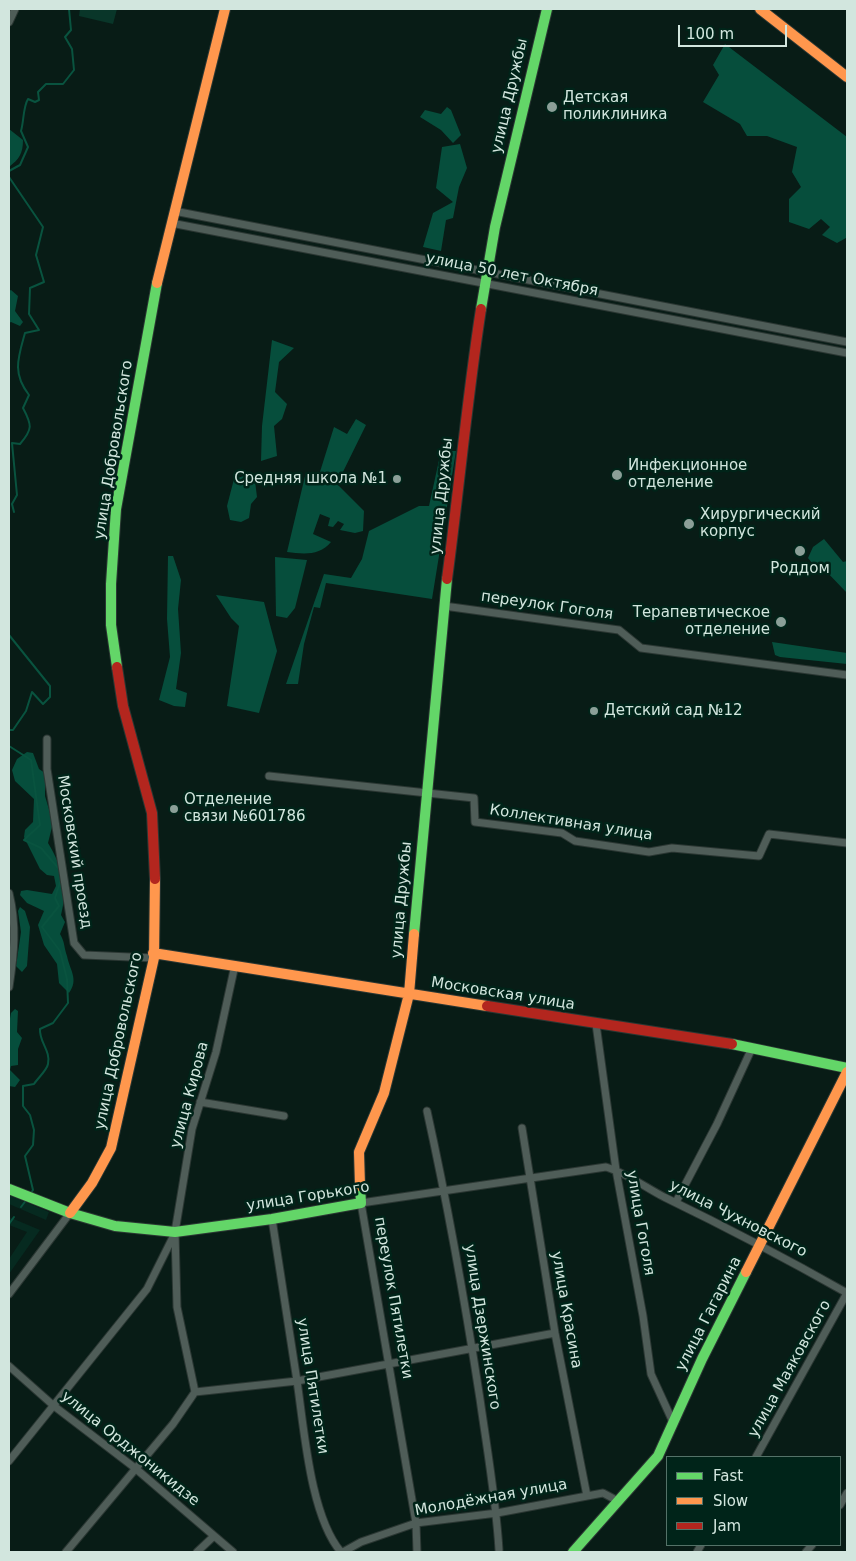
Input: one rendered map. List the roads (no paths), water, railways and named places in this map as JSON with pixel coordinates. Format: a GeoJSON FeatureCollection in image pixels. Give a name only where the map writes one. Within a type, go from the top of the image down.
{"type":"FeatureCollection","features":[{"type":"Feature","properties":{"kind":"street"},"geometry":{"type":"LineString","coordinates":[[9,22],[15,9]]}},
{"type":"Feature","properties":{"kind":"street","name":"улица Добровольского"},"geometry":{"type":"LineString","coordinates":[[70,1214],[92,1183],[111,1148],[154,955],[155,873],[152,813],[123,706],[111,626],[111,584],[116,509],[159,271],[225,9]]}},
{"type":"Feature","properties":{"kind":"street","name":"улица Дружбы"},"geometry":{"type":"LineString","coordinates":[[409,994],[441,664],[444,606],[463,456],[467,399],[495,227],[547,9]]}},
{"type":"Feature","properties":{"kind":"street"},"geometry":{"type":"LineString","coordinates":[[760,9],[847,76]]}},
{"type":"Feature","properties":{"kind":"street","name":"улица 50 лет Октября"},"geometry":{"type":"LineString","coordinates":[[174,211],[847,342]]}},
{"type":"Feature","properties":{"kind":"street","name":"улица 50 лет Октября"},"geometry":{"type":"LineString","coordinates":[[171,223],[847,353]]}},
{"type":"Feature","properties":{"kind":"street","name":"переулок Гоголя"},"geometry":{"type":"LineString","coordinates":[[444,606],[619,630],[641,648],[847,676]]}},
{"type":"Feature","properties":{"kind":"street","name":"Московский проезд"},"geometry":{"type":"LineString","coordinates":[[47,739],[47,769],[74,943],[84,955],[154,955]]}},
{"type":"Feature","properties":{"kind":"street","name":"Коллективная улица"},"geometry":{"type":"LineString","coordinates":[[269,776],[474,798],[475,822],[562,833],[575,841],[649,852],[672,848],[759,856],[769,834],[847,843]]}},
{"type":"Feature","properties":{"kind":"street"},"geometry":{"type":"LineString","coordinates":[[9,893],[14,913],[14,952],[9,987]]}},
{"type":"Feature","properties":{"kind":"street","name":"Московская улица"},"geometry":{"type":"LineString","coordinates":[[154,955],[352,982],[409,994],[752,1048],[847,1068]]}},
{"type":"Feature","properties":{"kind":"street","name":"улица Кирова"},"geometry":{"type":"LineString","coordinates":[[175,1232],[192,1129],[216,1052],[235,965]]}},
{"type":"Feature","properties":{"kind":"street","name":"переулок Пятилетки"},"geometry":{"type":"LineString","coordinates":[[409,994],[384,1093],[359,1152],[361,1203],[416,1523],[417,1552]]}},
{"type":"Feature","properties":{"kind":"street","name":"улица Гоголя"},"geometry":{"type":"LineString","coordinates":[[596,1024],[616,1170],[643,1316],[651,1374],[674,1422]]}},
{"type":"Feature","properties":{"kind":"street"},"geometry":{"type":"LineString","coordinates":[[676,1202],[717,1124],[752,1048]]}},
{"type":"Feature","properties":{"kind":"street","name":"улица Гагарина"},"geometry":{"type":"LineString","coordinates":[[574,1552],[658,1456],[760,1245],[847,1072]]}},
{"type":"Feature","properties":{"kind":"street"},"geometry":{"type":"LineString","coordinates":[[200,1102],[284,1116]]}},
{"type":"Feature","properties":{"kind":"street","name":"улица Дзержинского"},"geometry":{"type":"LineString","coordinates":[[428,1111],[445,1191],[472,1348],[497,1513],[499,1550]]}},
{"type":"Feature","properties":{"kind":"street","name":"улица Красина"},"geometry":{"type":"LineString","coordinates":[[522,1128],[554,1333],[587,1496]]}},
{"type":"Feature","properties":{"kind":"street","name":"улица Горького"},"geometry":{"type":"LineString","coordinates":[[9,1189],[70,1214],[115,1226],[175,1232],[272,1219],[361,1203],[606,1167],[616,1170]]}},
{"type":"Feature","properties":{"kind":"street","name":"улица Чухновского"},"geometry":{"type":"LineString","coordinates":[[616,1170],[847,1293]]}},
{"type":"Feature","properties":{"kind":"street"},"geometry":{"type":"LineString","coordinates":[[9,1294],[70,1214]]}},
{"type":"Feature","properties":{"kind":"street","name":"улица Пятилетки"},"geometry":{"type":"LineString","coordinates":[[272,1219],[305,1441],[319,1507],[334,1545],[342,1552]]}},
{"type":"Feature","properties":{"kind":"street"},"geometry":{"type":"LineString","coordinates":[[66,1552],[173,1424],[195,1392],[177,1307],[175,1232]]}},
{"type":"Feature","properties":{"kind":"street"},"geometry":{"type":"LineString","coordinates":[[9,1461],[147,1289],[175,1232]]}},
{"type":"Feature","properties":{"kind":"street","name":"улица Маяковского"},"geometry":{"type":"LineString","coordinates":[[757,1456],[847,1293]]}},
{"type":"Feature","properties":{"kind":"street"},"geometry":{"type":"LineString","coordinates":[[195,1392],[297,1381],[554,1333]]}},
{"type":"Feature","properties":{"kind":"street","name":"улица Орджоникидзе"},"geometry":{"type":"LineString","coordinates":[[9,1366],[54,1406],[135,1468],[233,1552]]}},
{"type":"Feature","properties":{"kind":"street","name":"Молодёжная улица"},"geometry":{"type":"LineString","coordinates":[[342,1552],[361,1542],[416,1523],[497,1513],[602,1493],[618,1501]]}},
{"type":"Feature","properties":{"kind":"street"},"geometry":{"type":"LineString","coordinates":[[197,1552],[214,1536]]}},
{"type":"Feature","properties":{"kind":"waterway"},"geometry":{"type":"LineString","coordinates":[[9,171],[20,165],[28,147],[21,131],[28,99],[35,102],[39,100],[38,92],[46,84],[63,84],[74,70],[72,49],[65,37],[71,30],[69,9]]}},
{"type":"Feature","properties":{"kind":"waterway"},"geometry":{"type":"LineString","coordinates":[[9,177],[43,227],[36,255],[44,282],[30,288],[29,314],[39,330],[25,333],[18,365],[20,380],[29,395],[23,408],[30,427],[20,444],[12,443],[17,495],[12,504],[14,512]]}},
{"type":"Feature","properties":{"kind":"waterway"},"geometry":{"type":"LineString","coordinates":[[9,607],[9,617]]}},
{"type":"Feature","properties":{"kind":"waterway"},"geometry":{"type":"LineString","coordinates":[[9,635],[50,686],[50,697],[43,704],[32,692],[26,711],[13,730],[9,730]]}},
{"type":"Feature","properties":{"kind":"waterway"},"geometry":{"type":"LineString","coordinates":[[9,746],[31,760],[40,825],[24,840],[41,848],[59,869]]}},
{"type":"Feature","properties":{"kind":"waterway"},"geometry":{"type":"LineString","coordinates":[[31,1193],[33,1190],[25,1156],[33,1145],[34,1130],[30,1115],[23,1106],[23,1086],[34,1084],[48,1064],[48,1055],[41,1038],[40,1029],[53,1023],[68,1003],[67,979],[60,951],[42,927],[59,906],[55,898],[61,879]]}},
{"type":"Feature","properties":{"kind":"waterway"},"geometry":{"type":"LineString","coordinates":[[21,1207],[27,1199]]}},
{"type":"Feature","properties":{"kind":"waterway"},"geometry":{"type":"LineString","coordinates":[[9,1224],[14,1217]]}},
{"type":"Feature","properties":{"kind":"place","name":"Детская поликлиника"},"geometry":{"type":"Point","coordinates":[552,107]}},
{"type":"Feature","properties":{"kind":"place","name":"Инфекционное отделение"},"geometry":{"type":"Point","coordinates":[617,475]}},
{"type":"Feature","properties":{"kind":"place","name":"Средняя школа №1"},"geometry":{"type":"Point","coordinates":[397,479]}},
{"type":"Feature","properties":{"kind":"place","name":"Хирургический корпус"},"geometry":{"type":"Point","coordinates":[689,524]}},
{"type":"Feature","properties":{"kind":"place","name":"Роддом"},"geometry":{"type":"Point","coordinates":[800,551]}},
{"type":"Feature","properties":{"kind":"place","name":"Терапевтическое отделение"},"geometry":{"type":"Point","coordinates":[781,622]}},
{"type":"Feature","properties":{"kind":"place","name":"Детский сад №12"},"geometry":{"type":"Point","coordinates":[594,711]}},
{"type":"Feature","properties":{"kind":"place","name":"Отделение связи №601786"},"geometry":{"type":"Point","coordinates":[174,809]}}]}
